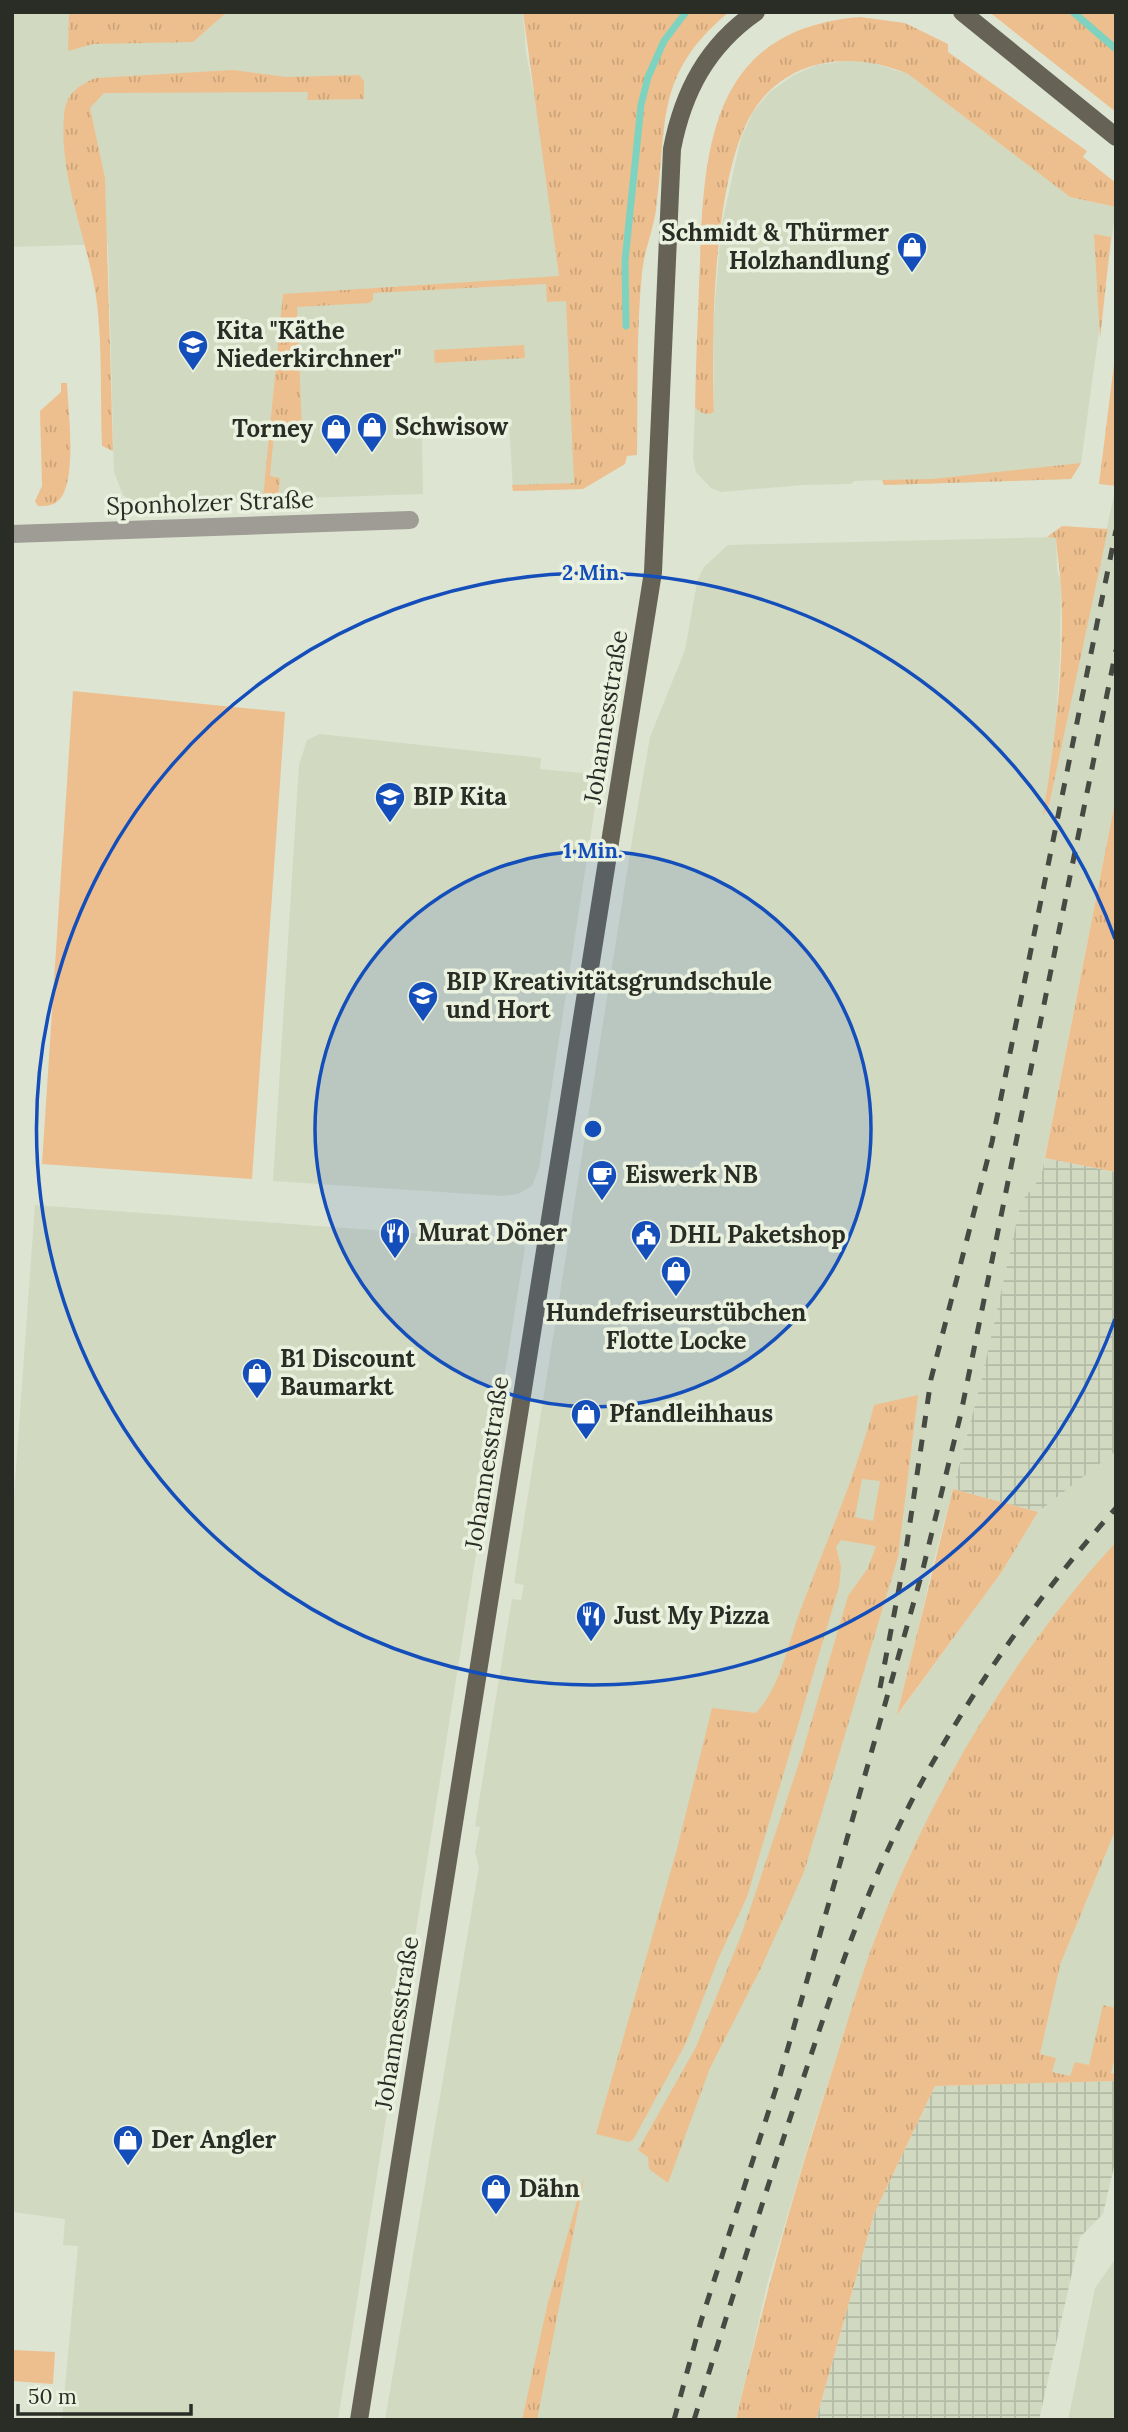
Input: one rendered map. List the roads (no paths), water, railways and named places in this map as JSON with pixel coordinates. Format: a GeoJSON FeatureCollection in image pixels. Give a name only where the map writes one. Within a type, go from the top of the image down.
{"type":"FeatureCollection","features":[{"type":"Feature","properties":{"kind":"main road","name":"Johannesstraße"},"geometry":{"type":"LineString","coordinates":[[359,2420],[653,572],[667,212],[672,149],[678,116],[692,83],[710,54],[756,12]]}},
{"type":"Feature","properties":{"kind":"main road"},"geometry":{"type":"LineString","coordinates":[[962,12],[1116,136]]}},
{"type":"Feature","properties":{"kind":"street","name":"Sponholzer Straße"},"geometry":{"type":"LineString","coordinates":[[12,534],[410,520]]}},
{"type":"Feature","properties":{"kind":"waterway"},"geometry":{"type":"LineString","coordinates":[[626,326],[625,261],[641,105],[648,77],[664,41],[686,12]]}},
{"type":"Feature","properties":{"kind":"waterway"},"geometry":{"type":"LineString","coordinates":[[1073,12],[1116,49]]}},
{"type":"Feature","properties":{"kind":"railway"},"geometry":{"type":"LineString","coordinates":[[880,1688],[905,1557],[931,1379],[992,1142],[1116,530]]}},
{"type":"Feature","properties":{"kind":"railway"},"geometry":{"type":"LineString","coordinates":[[674,2420],[701,2321],[780,2076],[922,1573],[961,1413],[1116,650]]}},
{"type":"Feature","properties":{"kind":"railway"},"geometry":{"type":"LineString","coordinates":[[694,2420],[830,2000],[867,1899],[895,1834],[955,1724],[1004,1649],[1058,1577],[1116,1508]]}},
{"type":"Feature","properties":{"kind":"place","name":"Schmidt & Thürmer Holzhandlung"},"geometry":{"type":"Point","coordinates":[912,274]}},
{"type":"Feature","properties":{"kind":"place","name":"Kita \"Käthe Niederkirchner\""},"geometry":{"type":"Point","coordinates":[193,372]}},
{"type":"Feature","properties":{"kind":"place","name":"Schwisow"},"geometry":{"type":"Point","coordinates":[372,454]}},
{"type":"Feature","properties":{"kind":"place","name":"Torney"},"geometry":{"type":"Point","coordinates":[336,456]}},
{"type":"Feature","properties":{"kind":"place","name":"BIP Kita"},"geometry":{"type":"Point","coordinates":[390,824]}},
{"type":"Feature","properties":{"kind":"place","name":"BIP Kreativitätsgrundschule und Hort"},"geometry":{"type":"Point","coordinates":[423,1023]}},
{"type":"Feature","properties":{"kind":"place","name":"Eiswerk NB"},"geometry":{"type":"Point","coordinates":[602,1202]}},
{"type":"Feature","properties":{"kind":"place","name":"Murat Döner"},"geometry":{"type":"Point","coordinates":[395,1260]}},
{"type":"Feature","properties":{"kind":"place","name":"DHL Paketshop"},"geometry":{"type":"Point","coordinates":[646,1262]}},
{"type":"Feature","properties":{"kind":"place","name":"Hundefriseurstübchen Flotte Locke"},"geometry":{"type":"Point","coordinates":[676,1298]}},
{"type":"Feature","properties":{"kind":"place","name":"B1 Discount Baumarkt"},"geometry":{"type":"Point","coordinates":[257,1400]}},
{"type":"Feature","properties":{"kind":"place","name":"Pfandleihhaus"},"geometry":{"type":"Point","coordinates":[586,1441]}},
{"type":"Feature","properties":{"kind":"place","name":"Just My Pizza"},"geometry":{"type":"Point","coordinates":[591,1643]}},
{"type":"Feature","properties":{"kind":"place","name":"Der Angler"},"geometry":{"type":"Point","coordinates":[128,2167]}},
{"type":"Feature","properties":{"kind":"place","name":"Dähn"},"geometry":{"type":"Point","coordinates":[496,2216]}}]}
